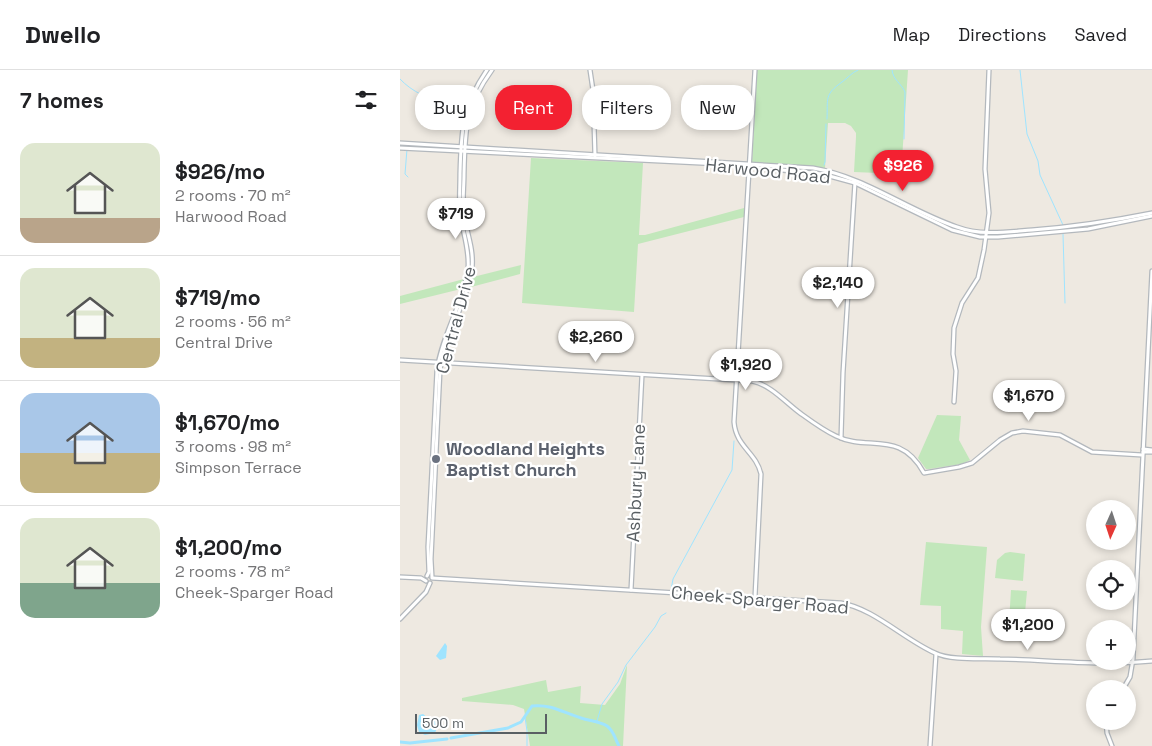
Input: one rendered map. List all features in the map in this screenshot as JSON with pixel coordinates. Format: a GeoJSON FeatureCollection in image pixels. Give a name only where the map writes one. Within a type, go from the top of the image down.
{"type":"FeatureCollection","features":[{"type":"Feature","properties":{"kind":"main road","name":"Central Drive"},"geometry":{"type":"LineString","coordinates":[[479,85],[487,70]]}},
{"type":"Feature","properties":{"kind":"main road","name":"Central Drive"},"geometry":{"type":"LineString","coordinates":[[480,85],[492,70]]}},
{"type":"Feature","properties":{"kind":"main road"},"geometry":{"type":"LineString","coordinates":[[590,70],[595,157]]}},
{"type":"Feature","properties":{"kind":"main road"},"geometry":{"type":"LineString","coordinates":[[755,70],[734,422],[739,441],[758,466],[761,479],[755,597]]}},
{"type":"Feature","properties":{"kind":"main road"},"geometry":{"type":"LineString","coordinates":[[954,402],[956,371],[953,354],[955,322],[963,300],[978,278],[989,210],[985,169],[989,70]]}},
{"type":"Feature","properties":{"kind":"main road","name":"Central Drive"},"geometry":{"type":"LineString","coordinates":[[423,594],[426,587],[426,576],[429,572],[434,426],[440,362],[469,284],[472,269],[471,249],[464,210],[463,150],[465,130]]}},
{"type":"Feature","properties":{"kind":"main road","name":"Harwood Road"},"geometry":{"type":"LineString","coordinates":[[400,143],[463,150],[813,168],[840,174],[954,226],[986,235],[1088,229],[1152,214]]}},
{"type":"Feature","properties":{"kind":"main road","name":"Harwood Road"},"geometry":{"type":"LineString","coordinates":[[400,148],[426,147]]}},
{"type":"Feature","properties":{"kind":"main road"},"geometry":{"type":"LineString","coordinates":[[841,438],[844,349],[854,181]]}},
{"type":"Feature","properties":{"kind":"main road"},"geometry":{"type":"LineString","coordinates":[[1135,620],[1152,271]]}},
{"type":"Feature","properties":{"kind":"main road"},"geometry":{"type":"LineString","coordinates":[[400,360],[738,380],[760,383],[828,432],[841,438],[882,443],[897,447],[914,459],[924,473],[972,463],[1000,440],[1012,433],[1060,435],[1092,452],[1152,451]]}},
{"type":"Feature","properties":{"kind":"main road","name":"Central Drive"},"geometry":{"type":"LineString","coordinates":[[431,583],[440,362]]}},
{"type":"Feature","properties":{"kind":"main road","name":"Ashbury Lane"},"geometry":{"type":"LineString","coordinates":[[631,590],[642,375]]}},
{"type":"Feature","properties":{"kind":"main road"},"geometry":{"type":"LineString","coordinates":[[400,577],[426,576]]}},
{"type":"Feature","properties":{"kind":"main road","name":"Cheek-Sparger Road"},"geometry":{"type":"LineString","coordinates":[[426,576],[445,580],[841,603],[854,606],[936,654],[959,657],[1086,662]]}},
{"type":"Feature","properties":{"kind":"main road"},"geometry":{"type":"LineString","coordinates":[[400,619],[431,583],[414,577]]}},
{"type":"Feature","properties":{"kind":"main road","name":"Cheek-Sparger Road"},"geometry":{"type":"LineString","coordinates":[[431,583],[445,580]]}},
{"type":"Feature","properties":{"kind":"main road"},"geometry":{"type":"LineString","coordinates":[[930,746],[936,654]]}},
{"type":"Feature","properties":{"kind":"main road","name":"Cheek-Sparger Road"},"geometry":{"type":"LineString","coordinates":[[1136,662],[1152,660]]}},
{"type":"Feature","properties":{"kind":"main road"},"geometry":{"type":"LineString","coordinates":[[1107,730],[1112,746]]}},
{"type":"Feature","properties":{"kind":"green space"},"geometry":{"type":"Polygon","coordinates":[[[757,70],[908,70],[901,174],[854,172],[856,133],[851,126],[845,123],[828,123],[825,168],[752,162],[757,70]]]}},
{"type":"Feature","properties":{"kind":"green space"},"geometry":{"type":"Polygon","coordinates":[[[531,158],[643,163],[639,235],[744,208],[744,217],[638,244],[634,312],[522,303],[531,158]]]}},
{"type":"Feature","properties":{"kind":"green space"},"geometry":{"type":"Polygon","coordinates":[[[521,265],[520,274],[471,287],[473,277],[521,265]]]}},
{"type":"Feature","properties":{"kind":"green space"},"geometry":{"type":"Polygon","coordinates":[[[464,279],[461,289],[400,304],[400,296],[464,279]]]}},
{"type":"Feature","properties":{"kind":"green space"},"geometry":{"type":"Polygon","coordinates":[[[937,415],[961,416],[959,440],[970,460],[962,464],[926,469],[918,458],[937,415]]]}},
{"type":"Feature","properties":{"kind":"green space"},"geometry":{"type":"Polygon","coordinates":[[[926,542],[987,547],[981,627],[983,656],[962,654],[963,631],[941,629],[941,606],[920,605],[926,542]]]}},
{"type":"Feature","properties":{"kind":"green space"},"geometry":{"type":"Polygon","coordinates":[[[1005,553],[1025,554],[1023,581],[995,578],[997,560],[1005,553]]]}},
{"type":"Feature","properties":{"kind":"green space"},"geometry":{"type":"Polygon","coordinates":[[[1011,590],[1027,591],[1024,623],[1009,622],[1011,590]]]}},
{"type":"Feature","properties":{"kind":"green space"},"geometry":{"type":"Polygon","coordinates":[[[627,665],[623,746],[530,746],[524,709],[513,705],[462,701],[462,698],[546,680],[548,692],[581,686],[580,703],[605,705],[620,684],[627,665]]]}},
{"type":"Feature","properties":{"kind":"water"},"geometry":{"type":"Polygon","coordinates":[[[445,643],[447,646],[446,658],[440,660],[436,656],[445,643]]]}},
{"type":"Feature","properties":{"kind":"water"},"geometry":{"type":"Polygon","coordinates":[[[423,714],[428,718],[434,719],[437,728],[435,733],[425,735],[419,732],[417,725],[419,715],[423,714]]]}},
{"type":"Feature","properties":{"kind":"waterway"},"geometry":{"type":"LineString","coordinates":[[827,119],[827,101],[832,90],[858,70]]}},
{"type":"Feature","properties":{"kind":"waterway"},"geometry":{"type":"LineString","coordinates":[[892,70],[905,92],[904,139]]}},
{"type":"Feature","properties":{"kind":"waterway"},"geometry":{"type":"LineString","coordinates":[[1020,70],[1027,134],[1038,161],[1040,175],[1063,225]]}},
{"type":"Feature","properties":{"kind":"waterway"},"geometry":{"type":"LineString","coordinates":[[400,79],[415,91]]}},
{"type":"Feature","properties":{"kind":"waterway"},"geometry":{"type":"LineString","coordinates":[[824,165],[826,124]]}},
{"type":"Feature","properties":{"kind":"waterway"},"geometry":{"type":"LineString","coordinates":[[407,149],[405,174],[408,177]]}},
{"type":"Feature","properties":{"kind":"waterway"},"geometry":{"type":"LineString","coordinates":[[1063,234],[1065,303]]}},
{"type":"Feature","properties":{"kind":"waterway"},"geometry":{"type":"LineString","coordinates":[[671,590],[673,579],[732,470],[734,441]]}},
{"type":"Feature","properties":{"kind":"waterway"},"geometry":{"type":"LineString","coordinates":[[597,721],[602,704],[618,682],[626,665],[655,627],[661,616],[666,613]]}},
{"type":"Feature","properties":{"kind":"waterway"},"geometry":{"type":"LineString","coordinates":[[451,738],[508,728],[521,722],[532,706],[546,706],[604,724],[611,730],[619,746]]}},
{"type":"Feature","properties":{"kind":"waterway"},"geometry":{"type":"LineString","coordinates":[[525,717],[527,746]]}},
{"type":"Feature","properties":{"kind":"waterway"},"geometry":{"type":"LineString","coordinates":[[400,742],[410,743],[447,739]]}},
{"type":"Feature","properties":{"kind":"place","name":"Woodland Heights Baptist Church"},"geometry":{"type":"Point","coordinates":[436,459]}}]}
